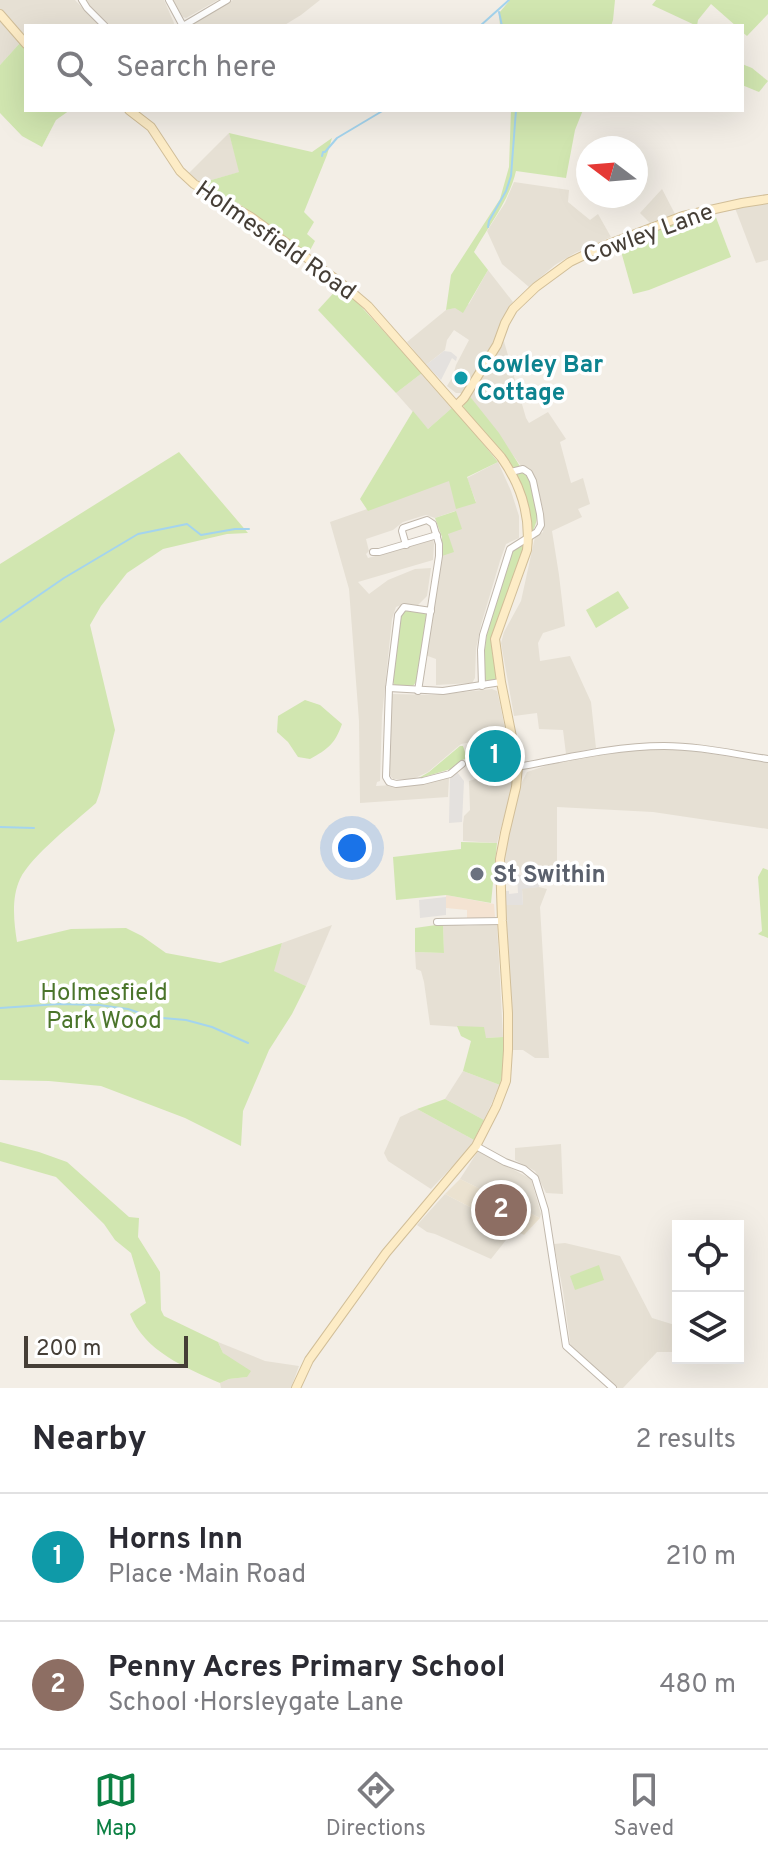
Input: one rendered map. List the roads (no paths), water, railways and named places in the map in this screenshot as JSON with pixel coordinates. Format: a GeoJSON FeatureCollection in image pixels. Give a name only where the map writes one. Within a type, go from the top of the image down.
{"type":"FeatureCollection","features":[{"type":"Feature","properties":{"kind":"main road"},"geometry":{"type":"LineString","coordinates":[[0,14],[24,42]]}},
{"type":"Feature","properties":{"kind":"main road","name":"Holmesfield Road"},"geometry":{"type":"LineString","coordinates":[[132,112],[151,127],[180,171],[194,184],[251,217],[368,306],[457,405],[511,472],[522,496],[528,538]]}},
{"type":"Feature","properties":{"kind":"main road","name":"Cowley Lane"},"geometry":{"type":"LineString","coordinates":[[457,405],[497,345],[513,309],[570,262],[683,216],[768,199]]}},
{"type":"Feature","properties":{"kind":"main road"},"geometry":{"type":"LineString","coordinates":[[296,1388],[309,1360],[386,1253],[476,1146],[503,1091],[508,1069],[508,1013],[500,859],[518,767],[495,639],[524,562],[528,538]]}},
{"type":"Feature","properties":{"kind":"street"},"geometry":{"type":"LineString","coordinates":[[82,0],[103,24]]}},
{"type":"Feature","properties":{"kind":"street"},"geometry":{"type":"LineString","coordinates":[[169,0],[182,24]]}},
{"type":"Feature","properties":{"kind":"street"},"geometry":{"type":"LineString","coordinates":[[186,24],[227,0]]}},
{"type":"Feature","properties":{"kind":"street"},"geometry":{"type":"LineString","coordinates":[[482,686],[481,650],[489,613],[510,549],[537,532],[541,525],[536,491],[527,470],[511,472]]}},
{"type":"Feature","properties":{"kind":"street"},"geometry":{"type":"LineString","coordinates":[[406,545],[403,528],[431,521],[437,535],[439,556],[418,691]]}},
{"type":"Feature","properties":{"kind":"street"},"geometry":{"type":"LineString","coordinates":[[373,552],[437,535]]}},
{"type":"Feature","properties":{"kind":"street"},"geometry":{"type":"LineString","coordinates":[[431,611],[404,607],[400,611],[391,661],[387,780],[396,784],[423,781],[450,774],[462,764]]}},
{"type":"Feature","properties":{"kind":"street"},"geometry":{"type":"LineString","coordinates":[[389,688],[456,690],[501,682]]}},
{"type":"Feature","properties":{"kind":"street"},"geometry":{"type":"LineString","coordinates":[[518,767],[613,749],[653,746],[692,747],[768,759]]}},
{"type":"Feature","properties":{"kind":"street"},"geometry":{"type":"LineString","coordinates":[[437,922],[502,921]]}},
{"type":"Feature","properties":{"kind":"street"},"geometry":{"type":"LineString","coordinates":[[476,1146],[524,1169],[535,1178],[545,1210],[566,1346],[613,1388]]}},
{"type":"Feature","properties":{"kind":"waterway"},"geometry":{"type":"LineString","coordinates":[[482,24],[509,0]]}},
{"type":"Feature","properties":{"kind":"waterway"},"geometry":{"type":"LineString","coordinates":[[499,12],[502,24]]}},
{"type":"Feature","properties":{"kind":"waterway"},"geometry":{"type":"LineString","coordinates":[[322,156],[337,138],[381,112]]}},
{"type":"Feature","properties":{"kind":"waterway"},"geometry":{"type":"LineString","coordinates":[[488,227],[511,176],[516,112]]}},
{"type":"Feature","properties":{"kind":"waterway"},"geometry":{"type":"LineString","coordinates":[[0,622],[64,578],[138,534],[187,524],[201,535],[249,529]]}},
{"type":"Feature","properties":{"kind":"waterway"},"geometry":{"type":"LineString","coordinates":[[0,827],[34,828]]}},
{"type":"Feature","properties":{"kind":"waterway"},"geometry":{"type":"LineString","coordinates":[[0,1008],[59,1004],[128,1009],[151,1017],[186,1020],[212,1027],[248,1043]]}},
{"type":"Feature","properties":{"kind":"place","name":"Cowley Bar Cottage"},"geometry":{"type":"Point","coordinates":[461,378]}},
{"type":"Feature","properties":{"kind":"place","name":"Horns Inn"},"geometry":{"type":"Point","coordinates":[495,756]}},
{"type":"Feature","properties":{"kind":"place","name":"St Swithin"},"geometry":{"type":"Point","coordinates":[477,874]}},
{"type":"Feature","properties":{"kind":"place","name":"Penny Acres Primary School"},"geometry":{"type":"Point","coordinates":[501,1210]}},
{"type":"Feature","properties":{"kind":"park label","name":"Holmesfield Park Wood"},"geometry":{"type":"Point","coordinates":[104,1006]}}]}
